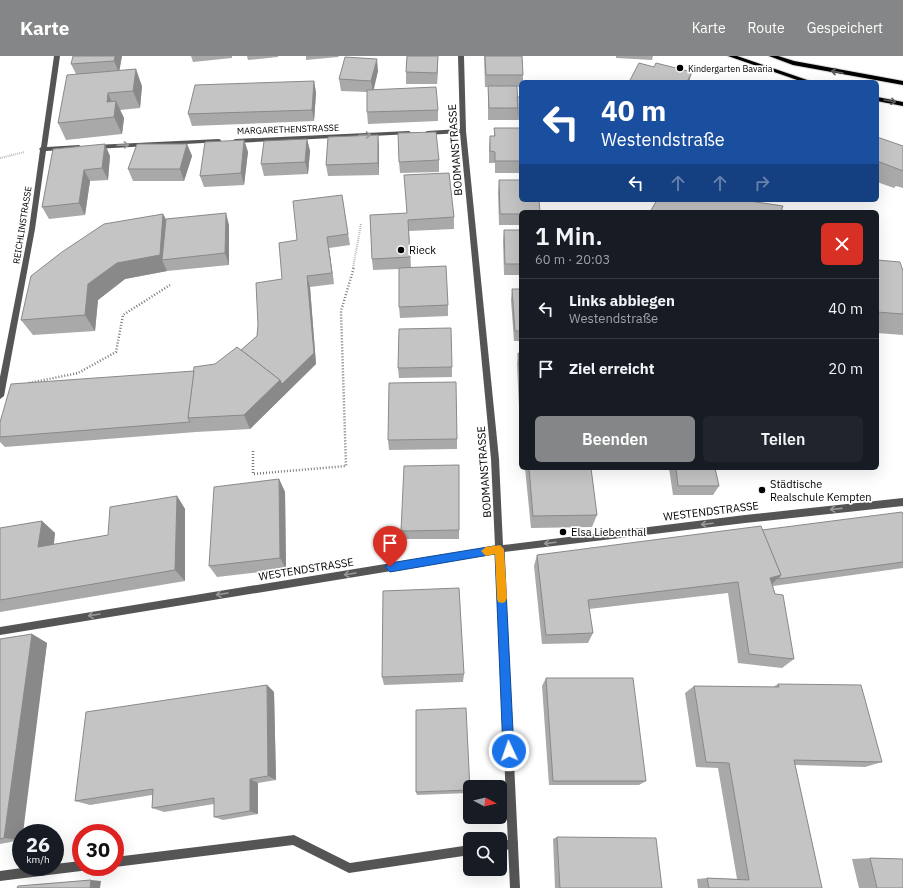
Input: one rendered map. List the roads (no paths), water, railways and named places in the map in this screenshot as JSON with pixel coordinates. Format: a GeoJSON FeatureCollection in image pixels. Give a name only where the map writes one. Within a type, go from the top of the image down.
{"type":"FeatureCollection","features":[{"type":"Feature","properties":{"kind":"main road"},"geometry":{"type":"LineString","coordinates":[[731,56],[804,80]]}},
{"type":"Feature","properties":{"kind":"main road"},"geometry":{"type":"LineString","coordinates":[[772,56],[793,63],[903,83]]}},
{"type":"Feature","properties":{"kind":"main road"},"geometry":{"type":"LineString","coordinates":[[879,99],[903,104]]}},
{"type":"Feature","properties":{"kind":"street","name":"REICHLINSTRASSE"},"geometry":{"type":"LineString","coordinates":[[1,392],[32,230],[42,149],[58,56]]}},
{"type":"Feature","properties":{"kind":"street","name":"BODMANSTRASSE"},"geometry":{"type":"LineString","coordinates":[[461,56],[463,131],[495,459],[515,888]]}},
{"type":"Feature","properties":{"kind":"street"},"geometry":{"type":"LineString","coordinates":[[424,133],[463,131]]}},
{"type":"Feature","properties":{"kind":"street","name":"MARGARETHENSTRASSE"},"geometry":{"type":"LineString","coordinates":[[42,149],[416,133]]}},
{"type":"Feature","properties":{"kind":"street","name":"WESTENDSTRASSE"},"geometry":{"type":"LineString","coordinates":[[0,631],[500,549],[745,519],[903,502]]}},
{"type":"Feature","properties":{"kind":"street"},"geometry":{"type":"LineString","coordinates":[[124,861],[294,840],[349,868],[463,851]]}},
{"type":"Feature","properties":{"kind":"street"},"geometry":{"type":"LineString","coordinates":[[507,845],[513,844]]}},
{"type":"Feature","properties":{"kind":"street"},"geometry":{"type":"LineString","coordinates":[[0,876],[72,867]]}},
{"type":"Feature","properties":{"kind":"place","name":"Kindergarten Bavaria"},"geometry":{"type":"Point","coordinates":[680,68]}},
{"type":"Feature","properties":{"kind":"place","name":"Rieck"},"geometry":{"type":"Point","coordinates":[401,250]}},
{"type":"Feature","properties":{"kind":"place","name":"Städtische Realschule Kempten"},"geometry":{"type":"Point","coordinates":[762,490]}},
{"type":"Feature","properties":{"kind":"place","name":"Elsa Liebenthal"},"geometry":{"type":"Point","coordinates":[563,532]}}]}
